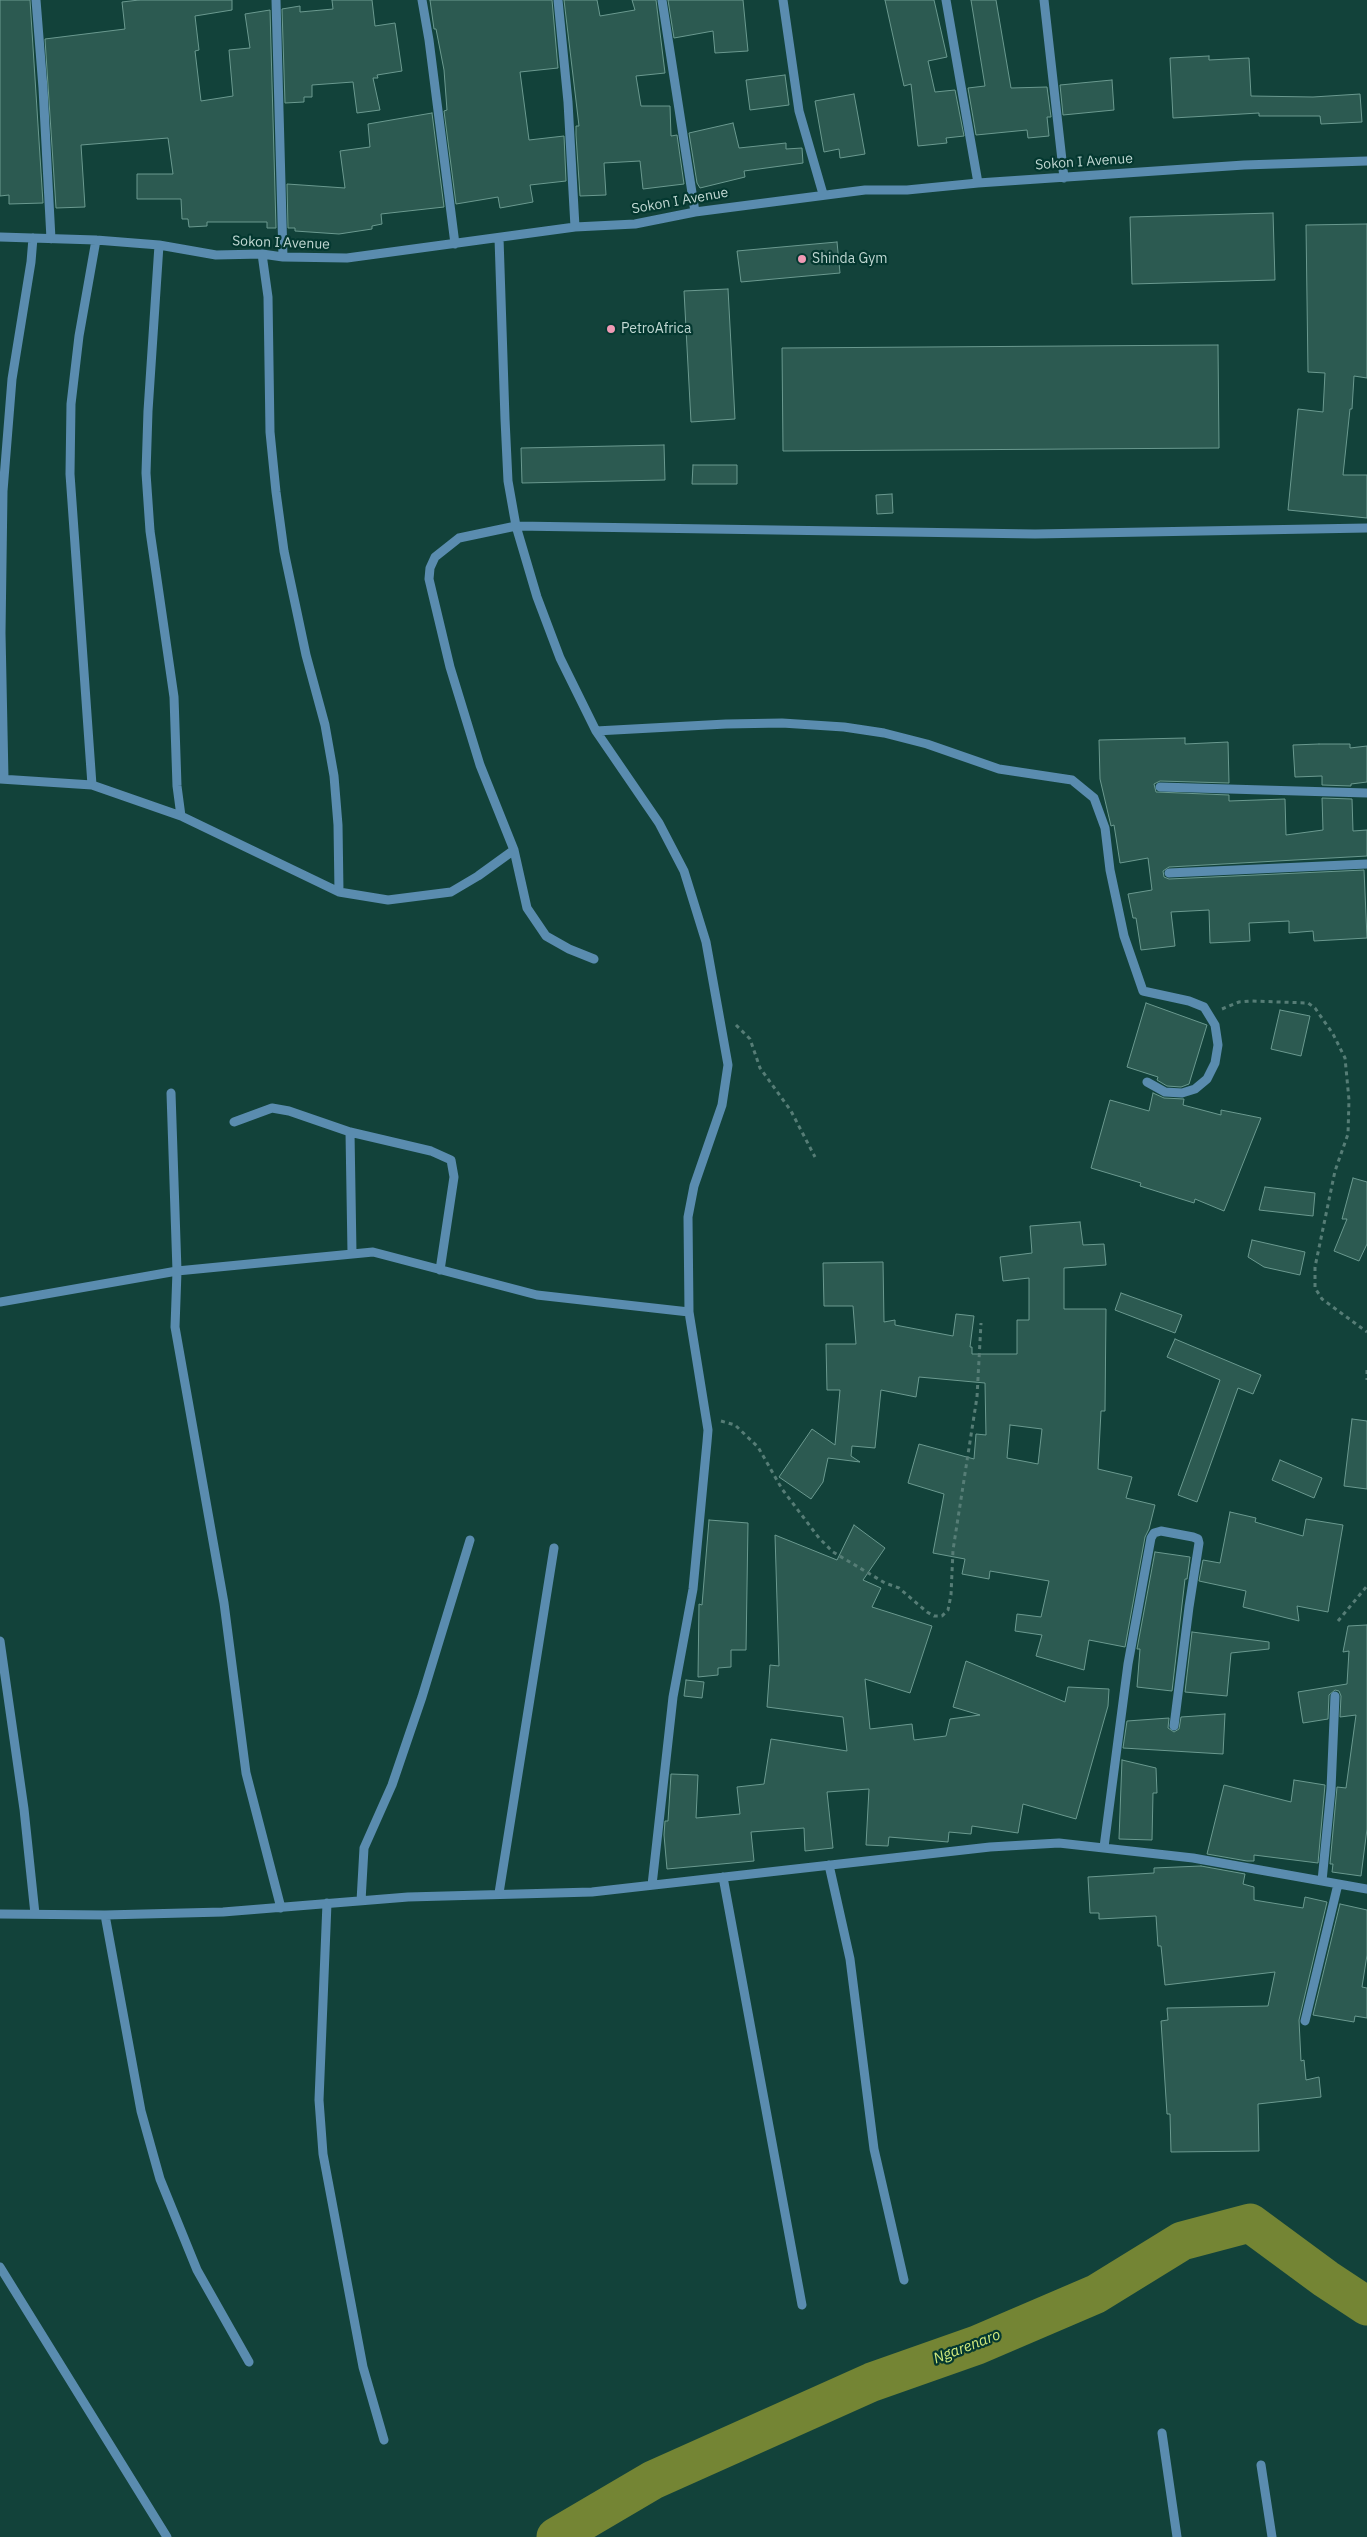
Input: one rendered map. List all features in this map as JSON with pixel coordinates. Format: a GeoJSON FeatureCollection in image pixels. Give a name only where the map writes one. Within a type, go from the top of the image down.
{"type":"FeatureCollection","features":[{"type":"Feature","properties":{"kind":"street"},"geometry":{"type":"LineString","coordinates":[[36,0],[51,239]]}},
{"type":"Feature","properties":{"kind":"street"},"geometry":{"type":"LineString","coordinates":[[276,0],[283,257]]}},
{"type":"Feature","properties":{"kind":"street"},"geometry":{"type":"LineString","coordinates":[[422,0],[431,49],[456,244]]}},
{"type":"Feature","properties":{"kind":"street"},"geometry":{"type":"LineString","coordinates":[[558,0],[568,102],[575,227]]}},
{"type":"Feature","properties":{"kind":"street"},"geometry":{"type":"LineString","coordinates":[[662,0],[695,212]]}},
{"type":"Feature","properties":{"kind":"street"},"geometry":{"type":"LineString","coordinates":[[783,0],[799,111],[823,194]]}},
{"type":"Feature","properties":{"kind":"street"},"geometry":{"type":"LineString","coordinates":[[946,0],[978,183]]}},
{"type":"Feature","properties":{"kind":"street"},"geometry":{"type":"LineString","coordinates":[[1044,0],[1064,178]]}},
{"type":"Feature","properties":{"kind":"street","name":"Sokon I Avenue"},"geometry":{"type":"LineString","coordinates":[[0,237],[96,240],[159,245],[216,255],[262,254],[283,257],[348,258],[575,227],[635,224],[695,212],[865,190],[907,190],[978,183],[1254,164],[1367,161]]}},
{"type":"Feature","properties":{"kind":"street"},"geometry":{"type":"LineString","coordinates":[[33,238],[31,262],[12,379],[2,491],[0,633],[2,779],[92,785],[181,816],[339,892],[388,900],[451,892],[478,876],[514,850]]}},
{"type":"Feature","properties":{"kind":"street"},"geometry":{"type":"LineString","coordinates":[[499,238],[508,481],[516,526],[537,597],[550,632],[596,731],[659,823],[684,871],[706,942],[728,1065],[722,1105],[694,1186],[688,1217],[689,1312],[707,1442],[693,1589],[673,1697],[652,1885]]}},
{"type":"Feature","properties":{"kind":"street"},"geometry":{"type":"LineString","coordinates":[[92,785],[70,474],[71,404],[79,336],[96,240]]}},
{"type":"Feature","properties":{"kind":"street"},"geometry":{"type":"LineString","coordinates":[[159,245],[148,411],[146,474],[150,531],[174,697],[177,786],[181,816]]}},
{"type":"Feature","properties":{"kind":"street"},"geometry":{"type":"LineString","coordinates":[[262,254],[268,297],[270,432],[276,492],[298,617],[325,725],[334,776],[339,892]]}},
{"type":"Feature","properties":{"kind":"street"},"geometry":{"type":"LineString","coordinates":[[594,958],[569,949],[546,936],[527,908],[514,850],[480,765],[448,658],[429,578],[435,556],[459,538],[516,526],[1035,534],[1367,528]]}},
{"type":"Feature","properties":{"kind":"street"},"geometry":{"type":"LineString","coordinates":[[596,731],[782,723],[844,727],[884,733],[927,744],[999,769],[1072,780],[1094,798],[1105,828],[1110,870],[1124,936],[1143,991],[1189,1001],[1204,1007],[1215,1025],[1218,1045],[1215,1063],[1207,1079],[1195,1089],[1182,1093],[1165,1092],[1147,1082]]}},
{"type":"Feature","properties":{"kind":"street"},"geometry":{"type":"LineString","coordinates":[[1160,787],[1367,793]]}},
{"type":"Feature","properties":{"kind":"street"},"geometry":{"type":"LineString","coordinates":[[1169,873],[1367,864]]}},
{"type":"Feature","properties":{"kind":"street"},"geometry":{"type":"LineString","coordinates":[[171,1093],[177,1271],[175,1327],[222,1594],[246,1773],[281,1908]]}},
{"type":"Feature","properties":{"kind":"street"},"geometry":{"type":"LineString","coordinates":[[234,1122],[272,1108],[313,1118],[350,1132],[430,1151],[451,1160],[454,1177],[440,1270]]}},
{"type":"Feature","properties":{"kind":"street"},"geometry":{"type":"LineString","coordinates":[[350,1132],[352,1253]]}},
{"type":"Feature","properties":{"kind":"street"},"geometry":{"type":"LineString","coordinates":[[0,1302],[177,1271],[352,1253],[383,1254],[538,1295],[689,1312]]}},
{"type":"Feature","properties":{"kind":"street"},"geometry":{"type":"LineString","coordinates":[[1104,1847],[1116,1738],[1129,1654],[1151,1538],[1154,1533],[1161,1531],[1193,1537],[1198,1539],[1199,1544],[1188,1607],[1174,1726]]}},
{"type":"Feature","properties":{"kind":"street"},"geometry":{"type":"LineString","coordinates":[[361,1901],[364,1848],[392,1785],[422,1697],[470,1540]]}},
{"type":"Feature","properties":{"kind":"street"},"geometry":{"type":"LineString","coordinates":[[499,1894],[554,1548]]}},
{"type":"Feature","properties":{"kind":"street"},"geometry":{"type":"LineString","coordinates":[[0,1641],[24,1809],[35,1914]]}},
{"type":"Feature","properties":{"kind":"street"},"geometry":{"type":"LineString","coordinates":[[1322,1881],[1331,1789],[1335,1696]]}},
{"type":"Feature","properties":{"kind":"street"},"geometry":{"type":"LineString","coordinates":[[0,1914],[105,1916],[281,1908],[328,1903],[499,1894],[541,1895],[652,1885],[990,1847],[1059,1843],[1193,1858],[1367,1889]]}},
{"type":"Feature","properties":{"kind":"street"},"geometry":{"type":"LineString","coordinates":[[829,1865],[850,1959],[874,2150],[904,2280]]}},
{"type":"Feature","properties":{"kind":"street"},"geometry":{"type":"LineString","coordinates":[[722,1877],[802,2305]]}},
{"type":"Feature","properties":{"kind":"street"},"geometry":{"type":"LineString","coordinates":[[1305,2021],[1338,1884]]}},
{"type":"Feature","properties":{"kind":"street"},"geometry":{"type":"LineString","coordinates":[[328,1903],[320,2100],[322,2154],[364,2366],[384,2440]]}},
{"type":"Feature","properties":{"kind":"street"},"geometry":{"type":"LineString","coordinates":[[105,1916],[141,2111],[160,2179],[197,2270],[249,2362]]}},
{"type":"Feature","properties":{"kind":"street"},"geometry":{"type":"LineString","coordinates":[[0,2267],[167,2537]]}},
{"type":"Feature","properties":{"kind":"street"},"geometry":{"type":"LineString","coordinates":[[1162,2432],[1176,2537]]}},
{"type":"Feature","properties":{"kind":"street"},"geometry":{"type":"LineString","coordinates":[[1261,2465],[1272,2537]]}},
{"type":"Feature","properties":{"kind":"path"},"geometry":{"type":"LineString","coordinates":[[1204,1007],[1219,1009],[1239,1002],[1251,1001],[1308,1003],[1315,1008],[1333,1034],[1345,1058],[1349,1100],[1348,1134],[1335,1171],[1315,1267],[1315,1288],[1322,1299],[1367,1332]]}},
{"type":"Feature","properties":{"kind":"path"},"geometry":{"type":"LineString","coordinates":[[720,1016],[736,1025],[750,1039],[760,1068],[791,1110],[815,1157]]}},
{"type":"Feature","properties":{"kind":"path"},"geometry":{"type":"LineString","coordinates":[[705,1420],[720,1420],[735,1425],[748,1436],[758,1447],[782,1489],[819,1538],[833,1552],[885,1584],[899,1588],[926,1612],[934,1616],[942,1616],[948,1610],[953,1550],[977,1397],[980,1323]]}},
{"type":"Feature","properties":{"kind":"path"},"geometry":{"type":"LineString","coordinates":[[1367,1370],[1367,1380]]}},
{"type":"Feature","properties":{"kind":"path"},"geometry":{"type":"LineString","coordinates":[[1338,1621],[1367,1586]]}},
{"type":"Feature","properties":{"kind":"building"},"geometry":{"type":"Polygon","coordinates":[[[0,0],[30,0],[43,203],[9,204],[9,195],[0,196],[0,0]]]}},
{"type":"Feature","properties":{"kind":"building"},"geometry":{"type":"Polygon","coordinates":[[[139,0],[232,0],[232,10],[195,16],[199,50],[195,51],[201,101],[233,96],[229,50],[250,48],[245,14],[270,10],[276,228],[267,228],[267,222],[207,222],[207,226],[189,227],[188,219],[182,219],[181,199],[137,199],[137,174],[173,174],[168,138],[81,145],[85,207],[56,208],[45,39],[125,29],[122,2],[139,0]]]}},
{"type":"Feature","properties":{"kind":"building"},"geometry":{"type":"Polygon","coordinates":[[[332,0],[372,0],[375,26],[395,23],[402,71],[377,75],[378,78],[373,78],[380,110],[357,113],[353,82],[312,85],[312,97],[304,97],[304,102],[285,103],[282,9],[300,6],[300,12],[333,9],[332,0]]]}},
{"type":"Feature","properties":{"kind":"building"},"geometry":{"type":"Polygon","coordinates":[[[430,0],[552,0],[558,68],[520,72],[529,140],[564,136],[566,181],[530,185],[533,202],[500,208],[498,197],[456,204],[444,111],[447,110],[444,70],[436,29],[434,29],[430,0]]]}},
{"type":"Feature","properties":{"kind":"building"},"geometry":{"type":"Polygon","coordinates":[[[564,0],[597,0],[600,16],[635,10],[632,0],[656,0],[665,73],[636,76],[641,106],[670,106],[671,136],[677,135],[684,184],[643,189],[640,161],[604,163],[606,195],[580,196],[576,135],[576,126],[579,126],[564,0]]]}},
{"type":"Feature","properties":{"kind":"building"},"geometry":{"type":"Polygon","coordinates":[[[668,0],[743,0],[748,51],[715,53],[713,31],[674,38],[668,0]]]}},
{"type":"Feature","properties":{"kind":"building"},"geometry":{"type":"Polygon","coordinates":[[[885,0],[934,0],[947,57],[928,61],[935,92],[955,90],[964,136],[946,138],[947,143],[918,146],[911,84],[904,86],[885,0]]]}},
{"type":"Feature","properties":{"kind":"building"},"geometry":{"type":"Polygon","coordinates":[[[971,0],[996,0],[1011,88],[1047,87],[1051,117],[1047,117],[1049,136],[1028,138],[1027,130],[976,135],[968,88],[985,86],[971,0]]]}},
{"type":"Feature","properties":{"kind":"building"},"geometry":{"type":"Polygon","coordinates":[[[1209,56],[1209,60],[1249,58],[1251,96],[1313,97],[1360,94],[1362,122],[1321,124],[1320,116],[1259,116],[1259,113],[1173,118],[1170,58],[1209,56]]]}},
{"type":"Feature","properties":{"kind":"building"},"geometry":{"type":"Polygon","coordinates":[[[785,75],[789,105],[750,110],[746,80],[785,75]]]}},
{"type":"Feature","properties":{"kind":"building"},"geometry":{"type":"Polygon","coordinates":[[[1112,80],[1114,110],[1063,115],[1060,85],[1112,80]]]}},
{"type":"Feature","properties":{"kind":"building"},"geometry":{"type":"Polygon","coordinates":[[[854,94],[865,154],[840,158],[839,149],[824,152],[815,101],[854,94]]]}},
{"type":"Feature","properties":{"kind":"building"},"geometry":{"type":"Polygon","coordinates":[[[432,113],[444,207],[381,214],[382,224],[372,226],[372,229],[339,234],[295,231],[295,228],[288,228],[287,184],[345,188],[340,151],[370,147],[368,124],[432,113]]]}},
{"type":"Feature","properties":{"kind":"building"},"geometry":{"type":"Polygon","coordinates":[[[733,123],[739,148],[786,143],[786,149],[802,148],[803,163],[744,171],[745,177],[700,188],[697,183],[689,133],[733,123]]]}},
{"type":"Feature","properties":{"kind":"building"},"geometry":{"type":"Polygon","coordinates":[[[1273,213],[1275,280],[1132,284],[1130,217],[1273,213]]]}},
{"type":"Feature","properties":{"kind":"building"},"geometry":{"type":"Polygon","coordinates":[[[1367,224],[1367,378],[1354,376],[1352,409],[1350,409],[1343,475],[1367,475],[1367,518],[1288,510],[1298,409],[1323,412],[1325,373],[1308,372],[1306,225],[1367,224]]]}},
{"type":"Feature","properties":{"kind":"building"},"geometry":{"type":"Polygon","coordinates":[[[837,242],[840,273],[741,282],[737,251],[837,242]]]}},
{"type":"Feature","properties":{"kind":"building"},"geometry":{"type":"Polygon","coordinates":[[[728,289],[735,419],[691,422],[684,291],[728,289]]]}},
{"type":"Feature","properties":{"kind":"building"},"geometry":{"type":"Polygon","coordinates":[[[1218,345],[1219,448],[783,451],[782,348],[1218,345]]]}},
{"type":"Feature","properties":{"kind":"building"},"geometry":{"type":"Polygon","coordinates":[[[664,445],[665,480],[522,483],[521,448],[664,445]]]}},
{"type":"Feature","properties":{"kind":"building"},"geometry":{"type":"Polygon","coordinates":[[[693,465],[737,465],[737,484],[692,484],[693,465]]]}},
{"type":"Feature","properties":{"kind":"building"},"geometry":{"type":"Polygon","coordinates":[[[892,494],[893,513],[877,514],[876,495],[892,494]]]}},
{"type":"Feature","properties":{"kind":"building"},"geometry":{"type":"Polygon","coordinates":[[[1185,738],[1185,744],[1228,742],[1229,783],[1160,781],[1154,784],[1156,792],[1229,795],[1229,801],[1285,799],[1286,835],[1323,830],[1322,798],[1352,799],[1353,831],[1367,830],[1367,856],[1169,867],[1163,871],[1164,877],[1169,879],[1364,870],[1367,938],[1314,941],[1313,931],[1289,933],[1289,921],[1249,923],[1250,941],[1210,943],[1209,910],[1171,912],[1175,946],[1141,950],[1136,918],[1133,918],[1128,894],[1152,890],[1148,858],[1120,863],[1114,825],[1111,826],[1100,779],[1099,740],[1185,738]]]}},
{"type":"Feature","properties":{"kind":"building"},"geometry":{"type":"Polygon","coordinates":[[[1350,744],[1350,748],[1367,746],[1367,782],[1351,784],[1351,786],[1322,785],[1322,776],[1295,777],[1293,745],[1350,744]]]}},
{"type":"Feature","properties":{"kind":"building"},"geometry":{"type":"Polygon","coordinates":[[[1146,1003],[1207,1025],[1189,1084],[1181,1087],[1167,1086],[1157,1080],[1158,1077],[1127,1067],[1146,1003]]]}},
{"type":"Feature","properties":{"kind":"building"},"geometry":{"type":"Polygon","coordinates":[[[1280,1010],[1310,1016],[1301,1056],[1271,1049],[1280,1010]]]}},
{"type":"Feature","properties":{"kind":"building"},"geometry":{"type":"Polygon","coordinates":[[[1153,1093],[1164,1098],[1184,1099],[1183,1105],[1221,1115],[1221,1110],[1261,1118],[1224,1211],[1195,1199],[1194,1203],[1140,1186],[1141,1183],[1091,1168],[1110,1100],[1149,1111],[1153,1093]]]}},
{"type":"Feature","properties":{"kind":"building"},"geometry":{"type":"Polygon","coordinates":[[[1353,1178],[1367,1182],[1367,1244],[1359,1261],[1334,1251],[1347,1219],[1342,1219],[1353,1178]]]}},
{"type":"Feature","properties":{"kind":"building"},"geometry":{"type":"Polygon","coordinates":[[[1265,1187],[1315,1193],[1313,1216],[1259,1210],[1265,1187]]]}},
{"type":"Feature","properties":{"kind":"building"},"geometry":{"type":"Polygon","coordinates":[[[1080,1222],[1083,1245],[1104,1244],[1106,1265],[1064,1268],[1064,1309],[1106,1309],[1105,1411],[1101,1411],[1098,1469],[1132,1477],[1126,1498],[1155,1505],[1145,1537],[1125,1647],[1089,1640],[1084,1670],[1036,1656],[1042,1635],[1015,1631],[1017,1614],[1041,1617],[1049,1581],[990,1571],[989,1579],[962,1574],[965,1559],[933,1553],[944,1494],[908,1483],[919,1444],[974,1459],[976,1434],[986,1435],[985,1383],[919,1377],[916,1397],[881,1390],[875,1448],[852,1446],[851,1456],[860,1462],[828,1458],[823,1482],[811,1499],[779,1477],[812,1429],[835,1445],[840,1390],[827,1390],[826,1344],[856,1344],[853,1306],[824,1306],[823,1263],[883,1262],[884,1322],[895,1320],[895,1325],[953,1336],[956,1314],[974,1316],[970,1347],[972,1347],[972,1354],[1017,1354],[1017,1320],[1029,1320],[1029,1278],[1003,1281],[1000,1257],[1032,1253],[1030,1226],[1080,1222]],[[1010,1425],[1007,1458],[1038,1464],[1042,1429],[1010,1425]]]}},
{"type":"Feature","properties":{"kind":"building"},"geometry":{"type":"Polygon","coordinates":[[[1252,1240],[1305,1252],[1300,1275],[1264,1267],[1248,1257],[1252,1240]]]}},
{"type":"Feature","properties":{"kind":"building"},"geometry":{"type":"Polygon","coordinates":[[[1121,1293],[1182,1315],[1175,1333],[1115,1310],[1121,1293]]]}},
{"type":"Feature","properties":{"kind":"building"},"geometry":{"type":"Polygon","coordinates":[[[1175,1339],[1261,1375],[1253,1394],[1238,1388],[1197,1502],[1178,1495],[1220,1380],[1167,1357],[1175,1339]]]}},
{"type":"Feature","properties":{"kind":"building"},"geometry":{"type":"Polygon","coordinates":[[[1352,1419],[1367,1421],[1367,1489],[1344,1486],[1352,1419]]]}},
{"type":"Feature","properties":{"kind":"building"},"geometry":{"type":"Polygon","coordinates":[[[1280,1460],[1322,1478],[1314,1498],[1272,1480],[1280,1460]]]}},
{"type":"Feature","properties":{"kind":"building"},"geometry":{"type":"Polygon","coordinates":[[[1230,1512],[1256,1518],[1255,1522],[1303,1536],[1306,1519],[1343,1525],[1328,1612],[1297,1606],[1299,1621],[1243,1607],[1246,1591],[1199,1581],[1203,1560],[1220,1563],[1230,1512]]]}},
{"type":"Feature","properties":{"kind":"building"},"geometry":{"type":"Polygon","coordinates":[[[709,1520],[748,1523],[746,1650],[731,1650],[731,1667],[718,1668],[718,1675],[698,1677],[699,1604],[702,1605],[709,1520]]]}},
{"type":"Feature","properties":{"kind":"building"},"geometry":{"type":"Polygon","coordinates":[[[854,1525],[885,1548],[863,1580],[881,1588],[872,1607],[932,1626],[910,1693],[865,1679],[870,1729],[912,1724],[914,1740],[946,1736],[950,1719],[980,1715],[953,1707],[966,1661],[1065,1702],[1068,1687],[1109,1689],[1108,1706],[1076,1819],[1023,1804],[1018,1833],[972,1826],[971,1834],[949,1832],[948,1842],[889,1837],[888,1846],[866,1845],[869,1789],[827,1792],[833,1848],[805,1851],[804,1828],[751,1832],[754,1861],[667,1869],[664,1835],[665,1821],[668,1821],[671,1774],[698,1775],[696,1818],[740,1814],[737,1787],[764,1784],[771,1739],[847,1751],[843,1717],[767,1707],[770,1665],[779,1666],[775,1535],[837,1560],[854,1525]]]}},
{"type":"Feature","properties":{"kind":"building"},"geometry":{"type":"Polygon","coordinates":[[[1155,1552],[1190,1557],[1187,1579],[1185,1579],[1172,1691],[1137,1687],[1140,1649],[1137,1649],[1155,1552]]]}},
{"type":"Feature","properties":{"kind":"building"},"geometry":{"type":"Polygon","coordinates":[[[1367,1625],[1367,1829],[1361,1876],[1332,1872],[1333,1864],[1330,1864],[1337,1787],[1346,1788],[1356,1715],[1340,1717],[1341,1696],[1339,1691],[1335,1690],[1329,1695],[1328,1719],[1303,1723],[1298,1692],[1347,1684],[1349,1651],[1343,1652],[1348,1626],[1367,1625]]]}},
{"type":"Feature","properties":{"kind":"building"},"geometry":{"type":"Polygon","coordinates":[[[1192,1632],[1269,1642],[1269,1649],[1231,1653],[1227,1696],[1185,1692],[1192,1632]]]}},
{"type":"Feature","properties":{"kind":"building"},"geometry":{"type":"Polygon","coordinates":[[[686,1680],[704,1682],[702,1698],[684,1696],[686,1680]]]}},
{"type":"Feature","properties":{"kind":"building"},"geometry":{"type":"Polygon","coordinates":[[[1225,1714],[1223,1754],[1123,1748],[1127,1721],[1169,1718],[1168,1728],[1174,1732],[1179,1729],[1181,1717],[1225,1714]]]}},
{"type":"Feature","properties":{"kind":"building"},"geometry":{"type":"Polygon","coordinates":[[[1122,1760],[1156,1768],[1157,1793],[1153,1793],[1152,1840],[1119,1839],[1122,1760]]]}},
{"type":"Feature","properties":{"kind":"building"},"geometry":{"type":"Polygon","coordinates":[[[1294,1780],[1325,1785],[1318,1863],[1254,1855],[1254,1861],[1247,1861],[1207,1854],[1224,1785],[1291,1802],[1294,1780]]]}},
{"type":"Feature","properties":{"kind":"building"},"geometry":{"type":"Polygon","coordinates":[[[1201,1866],[1245,1874],[1243,1884],[1254,1887],[1254,1900],[1303,1908],[1305,1897],[1327,1902],[1299,2020],[1301,2061],[1304,2060],[1306,2080],[1319,2077],[1321,2097],[1258,2104],[1259,2151],[1171,2152],[1170,2114],[1167,2114],[1161,2021],[1168,2020],[1167,2008],[1268,2006],[1275,1972],[1165,1985],[1161,1946],[1158,1946],[1156,1916],[1099,1919],[1099,1913],[1090,1913],[1088,1877],[1154,1873],[1154,1868],[1201,1866]]]}},
{"type":"Feature","properties":{"kind":"building"},"geometry":{"type":"Polygon","coordinates":[[[1340,1904],[1367,1910],[1367,1955],[1362,1987],[1367,1988],[1367,2018],[1355,2016],[1354,2022],[1313,2015],[1340,1904]]]}},
{"type":"Feature","properties":{"kind":"waterway","name":"Ngarenaro"},"geometry":{"type":"LineString","coordinates":[[556,2537],[653,2480],[872,2382],[977,2345],[1096,2294],[1182,2241],[1250,2223],[1326,2279],[1367,2306]]}},
{"type":"Feature","properties":{"kind":"place","name":"Shinda Gym"},"geometry":{"type":"Point","coordinates":[802,259]}},
{"type":"Feature","properties":{"kind":"place","name":"PetroAfrica"},"geometry":{"type":"Point","coordinates":[611,329]}}]}
